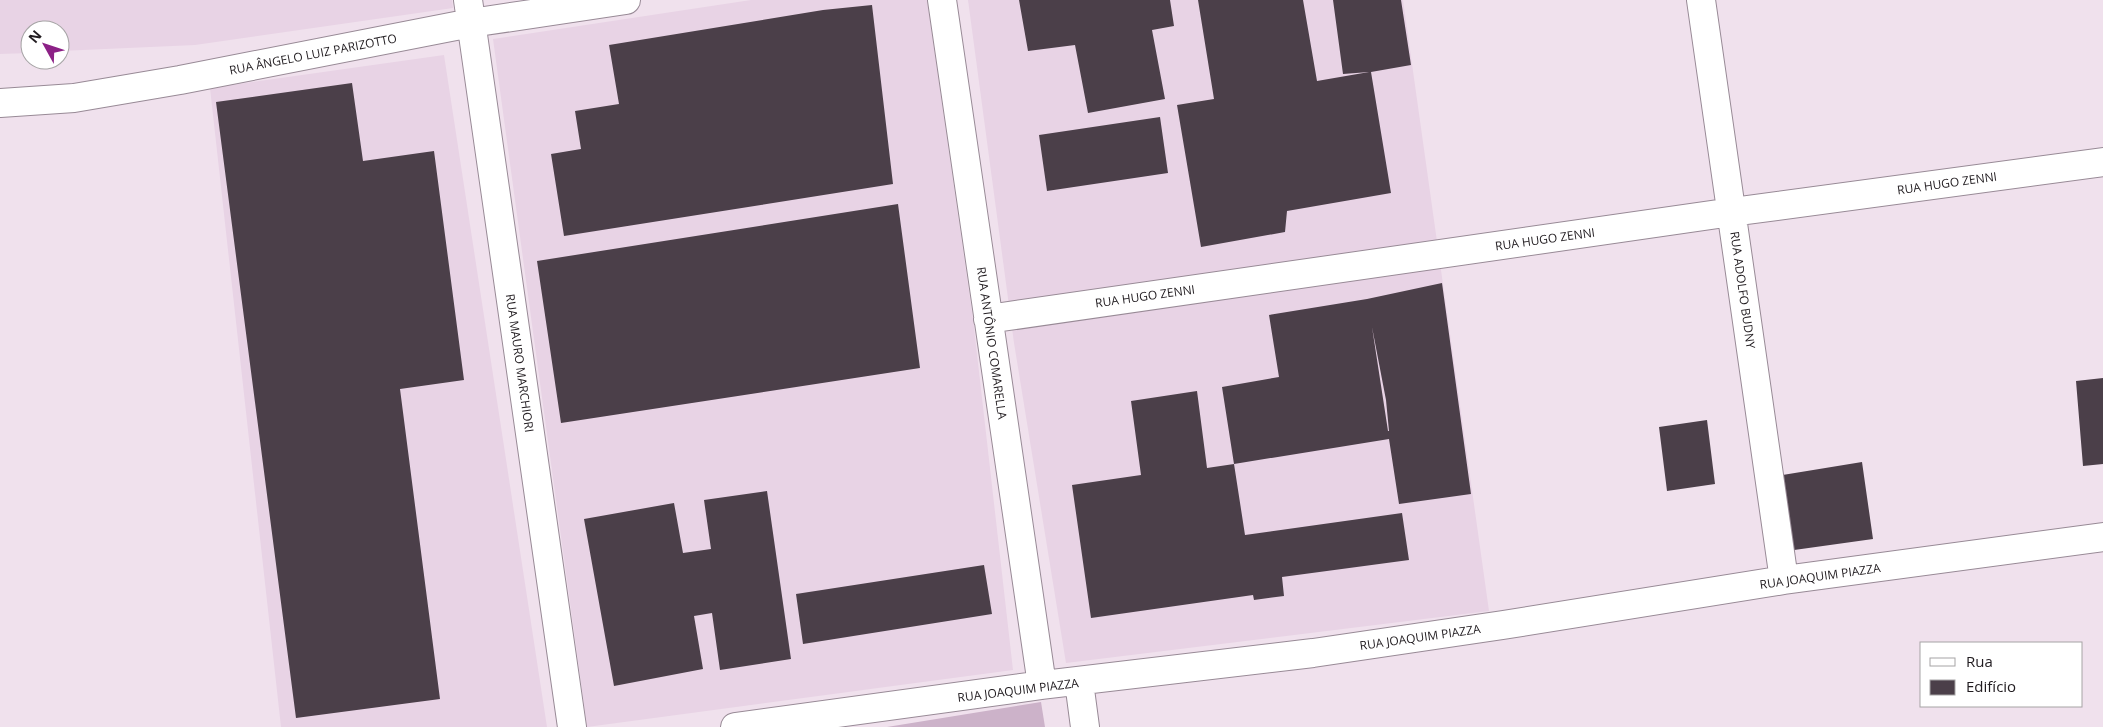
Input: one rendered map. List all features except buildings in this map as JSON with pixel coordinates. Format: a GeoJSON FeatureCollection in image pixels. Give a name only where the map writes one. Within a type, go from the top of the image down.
{"type":"FeatureCollection","features":[{"type":"Feature","properties":{"kind":"street","name":"RUA ÂNGELO LUIZ PARIZOTTO"},"geometry":{"type":"LineString","coordinates":[[0,103],[84,97],[469,11],[626,0]]}},
{"type":"Feature","properties":{"kind":"street","name":"RUA ANTÔNIO COMARELLA"},"geometry":{"type":"LineString","coordinates":[[942,0],[1042,686]]}},
{"type":"Feature","properties":{"kind":"street","name":"RUA ADOLFO BUDNY"},"geometry":{"type":"LineString","coordinates":[[1702,0],[1784,580]]}},
{"type":"Feature","properties":{"kind":"street","name":"RUA MAURO MARCHIORI"},"geometry":{"type":"LineString","coordinates":[[469,11],[572,727]]}},
{"type":"Feature","properties":{"kind":"street","name":"RUA HUGO ZENNI"},"geometry":{"type":"LineString","coordinates":[[988,319],[1732,212],[2103,162]]}},
{"type":"Feature","properties":{"kind":"street","name":"RUA JOAQUIM PIAZZA"},"geometry":{"type":"LineString","coordinates":[[735,727],[1360,646],[1784,580],[2103,537]]}},
{"type":"Feature","properties":{"kind":"street"},"geometry":{"type":"LineString","coordinates":[[1079,682],[1085,727]]}},
{"type":"Feature","properties":{"kind":"shaded area"},"geometry":{"type":"Polygon","coordinates":[[[0,0],[452,0],[453,8],[195,45],[70,51],[70,20],[20,20],[20,53],[0,54],[0,0]]]}},
{"type":"Feature","properties":{"kind":"shaded area"},"geometry":{"type":"Polygon","coordinates":[[[751,0],[927,0],[973,319],[1013,670],[587,727],[493,39],[751,0]]]}},
{"type":"Feature","properties":{"kind":"shaded area"},"geometry":{"type":"Polygon","coordinates":[[[968,0],[1403,0],[1489,611],[1066,663],[1014,343],[968,0]]]}},
{"type":"Feature","properties":{"kind":"shaded area"},"geometry":{"type":"Polygon","coordinates":[[[444,55],[547,727],[281,727],[210,88],[444,55]]]}},
{"type":"Feature","properties":{"kind":"shaded area"},"geometry":{"type":"Polygon","coordinates":[[[1041,702],[1045,727],[887,727],[1041,702]]]}}]}
